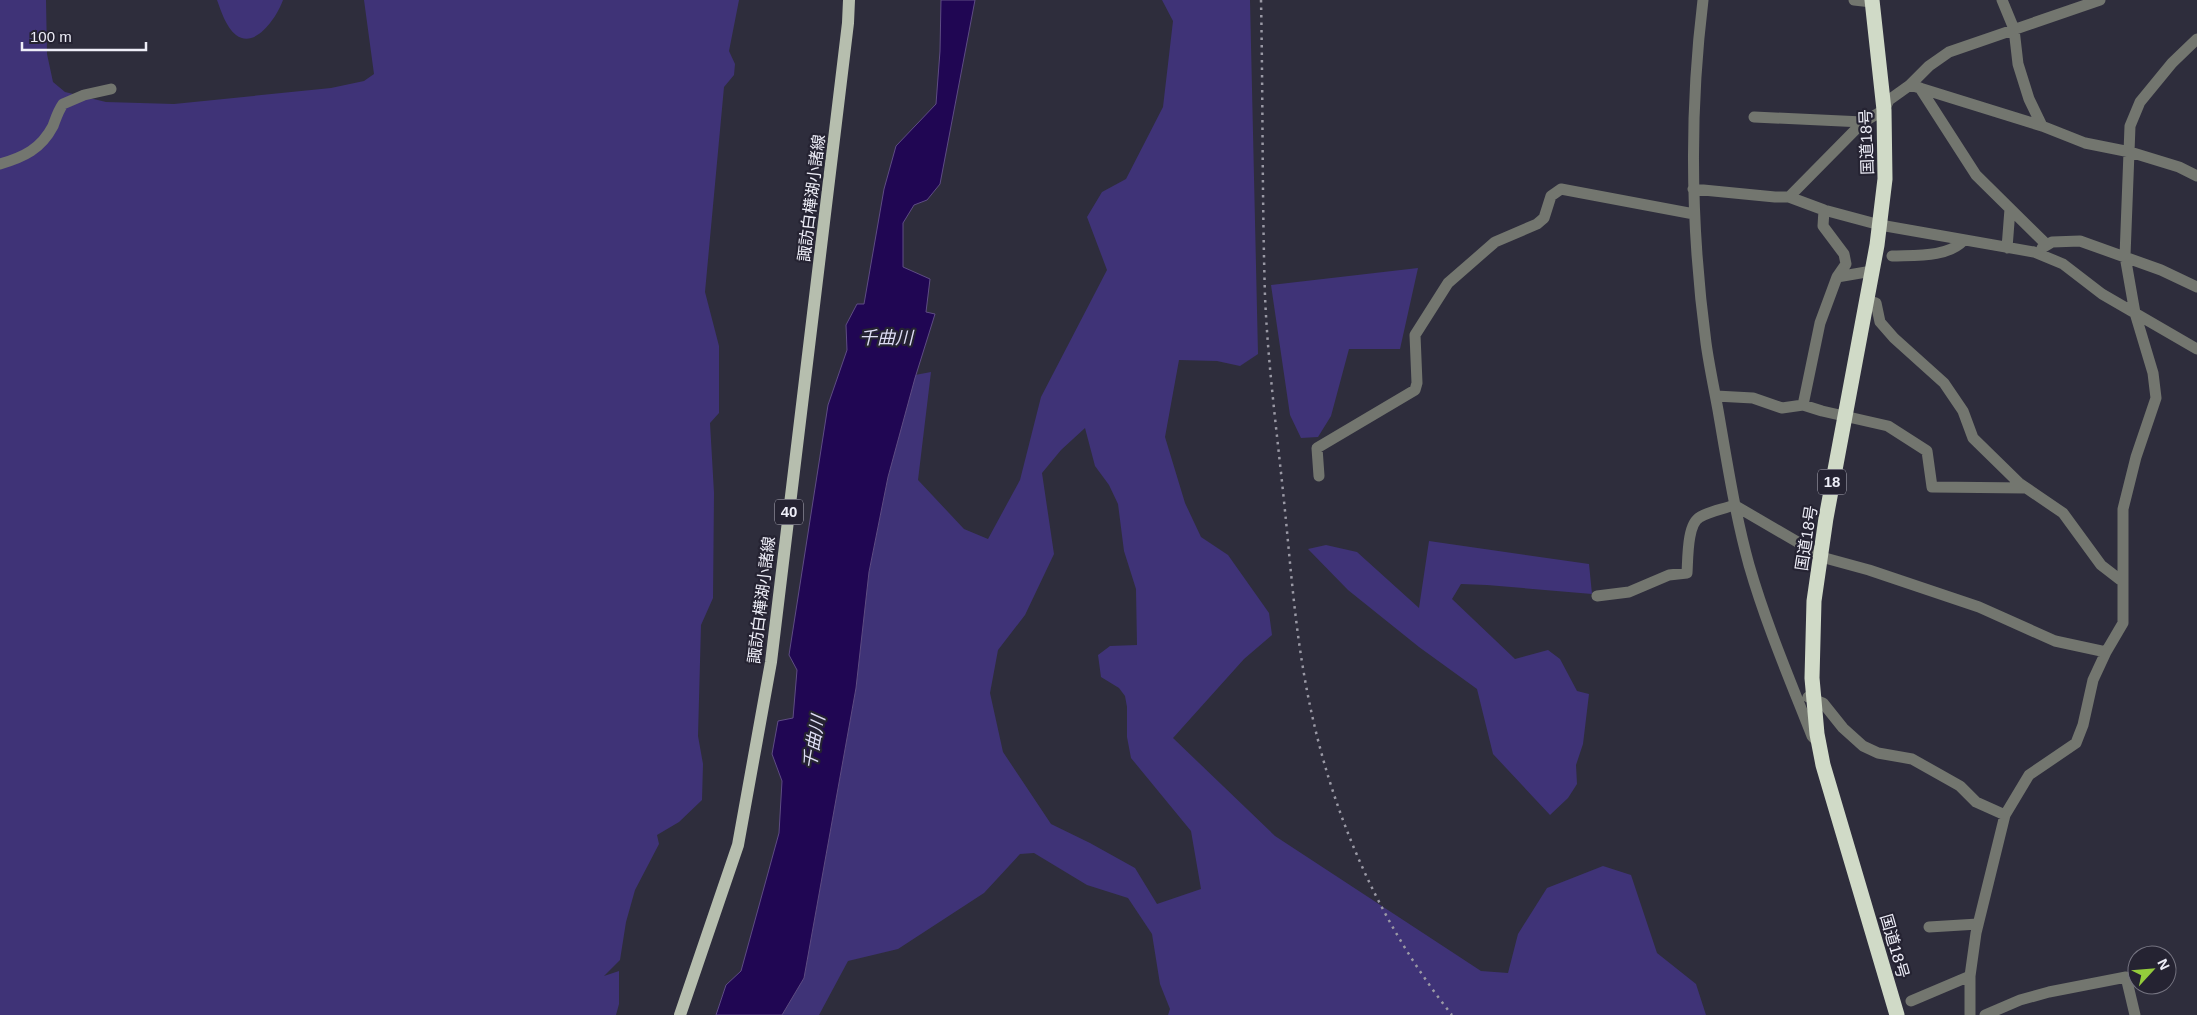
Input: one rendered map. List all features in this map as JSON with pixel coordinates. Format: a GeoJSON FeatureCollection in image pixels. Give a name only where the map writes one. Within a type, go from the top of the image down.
{"type":"FeatureCollection","features":[{"type":"Feature","properties":{"kind":"highway","name":"国道18号"},"geometry":{"type":"LineString","coordinates":[[1872,1],[1884,110],[1885,179],[1872,271],[1820,556],[1812,622],[1813,698],[1819,743],[1826,774],[1897,1015]]}},
{"type":"Feature","properties":{"kind":"main road","name":"諏訪白樺湖小諸線"},"geometry":{"type":"LineString","coordinates":[[680,1015],[738,845],[771,662],[850,0]]}},
{"type":"Feature","properties":{"kind":"street"},"geometry":{"type":"LineString","coordinates":[[1703,0],[1698,36],[1693,189],[1706,343],[1734,505],[1755,584],[1812,736],[1819,743]]}},
{"type":"Feature","properties":{"kind":"street"},"geometry":{"type":"LineString","coordinates":[[1854,0],[1872,1]]}},
{"type":"Feature","properties":{"kind":"street"},"geometry":{"type":"LineString","coordinates":[[2002,0],[2014,30],[2018,64],[2029,98],[2042,126]]}},
{"type":"Feature","properties":{"kind":"street"},"geometry":{"type":"LineString","coordinates":[[1789,197],[1863,122],[1884,110],[1889,100],[1915,87],[1930,66],[1950,52],[2100,0]]}},
{"type":"Feature","properties":{"kind":"street"},"geometry":{"type":"LineString","coordinates":[[1970,1015],[1970,976],[1978,924],[2005,815],[2029,775],[2076,743],[2083,725],[2093,680],[2122,623],[2123,509],[2136,457],[2156,398],[2153,373],[2135,313],[2125,256],[2130,126],[2140,102],[2172,63],[2197,39]]}},
{"type":"Feature","properties":{"kind":"street"},"geometry":{"type":"LineString","coordinates":[[1915,87],[2042,126],[2085,143],[2130,152],[2179,167],[2197,176]]}},
{"type":"Feature","properties":{"kind":"street"},"geometry":{"type":"LineString","coordinates":[[1915,87],[1976,176],[2047,245]]}},
{"type":"Feature","properties":{"kind":"street"},"geometry":{"type":"LineString","coordinates":[[0,164],[38,148],[54,124],[63,104],[84,95],[111,88]]}},
{"type":"Feature","properties":{"kind":"street"},"geometry":{"type":"LineString","coordinates":[[1754,117],[1863,122]]}},
{"type":"Feature","properties":{"kind":"street"},"geometry":{"type":"LineString","coordinates":[[1319,476],[1317,448],[1414,390],[1417,383],[1415,335],[1448,282],[1495,242],[1537,224],[1544,218],[1551,196],[1561,189],[1694,214]]}},
{"type":"Feature","properties":{"kind":"street"},"geometry":{"type":"LineString","coordinates":[[1693,189],[1789,197],[1824,210],[1880,224],[2034,252],[2063,264],[2102,294],[2197,349]]}},
{"type":"Feature","properties":{"kind":"street"},"geometry":{"type":"LineString","coordinates":[[2007,248],[2010,209]]}},
{"type":"Feature","properties":{"kind":"street"},"geometry":{"type":"LineString","coordinates":[[1803,405],[1820,323],[1837,277],[1846,264],[1844,254],[1823,226],[1824,210]]}},
{"type":"Feature","properties":{"kind":"street"},"geometry":{"type":"LineString","coordinates":[[1892,256],[1931,254],[1958,246],[1964,240]]}},
{"type":"Feature","properties":{"kind":"street"},"geometry":{"type":"LineString","coordinates":[[2034,252],[2052,242],[2080,241],[2161,270],[2197,287]]}},
{"type":"Feature","properties":{"kind":"street"},"geometry":{"type":"LineString","coordinates":[[1837,277],[1872,271]]}},
{"type":"Feature","properties":{"kind":"street"},"geometry":{"type":"LineString","coordinates":[[1866,300],[1876,303],[1880,322],[1894,338],[1944,383],[1963,411],[1973,438],[2026,488],[2063,514],[2101,565],[2123,582]]}},
{"type":"Feature","properties":{"kind":"street"},"geometry":{"type":"LineString","coordinates":[[1716,396],[1753,398],[1782,408],[1803,405],[1844,417],[1888,426],[1927,451],[1932,487],[2026,488]]}},
{"type":"Feature","properties":{"kind":"street"},"geometry":{"type":"LineString","coordinates":[[1734,505],[1820,556],[1980,606],[2054,641],[2106,652]]}},
{"type":"Feature","properties":{"kind":"street"},"geometry":{"type":"LineString","coordinates":[[1597,596],[1629,592],[1668,575],[1687,572],[1689,542],[1693,523],[1700,517],[1734,505]]}},
{"type":"Feature","properties":{"kind":"street"},"geometry":{"type":"LineString","coordinates":[[1795,691],[1798,694],[1823,703],[1843,728],[1863,746],[1878,753],[1912,760],[1960,786],[1976,802],[2005,815]]}},
{"type":"Feature","properties":{"kind":"street"},"geometry":{"type":"LineString","coordinates":[[1928,927],[1978,924]]}},
{"type":"Feature","properties":{"kind":"street"},"geometry":{"type":"LineString","coordinates":[[1911,1001],[1970,976]]}},
{"type":"Feature","properties":{"kind":"street"},"geometry":{"type":"LineString","coordinates":[[1985,1015],[2020,1000],[2049,992],[2126,977],[2135,1015]]}},
{"type":"Feature","properties":{"kind":"shaded area"},"geometry":{"type":"Polygon","coordinates":[[[0,0],[46,0],[47,54],[53,82],[65,92],[106,102],[174,104],[331,88],[364,81],[374,74],[364,0],[739,0],[729,51],[735,64],[734,75],[724,87],[705,292],[719,346],[719,413],[710,423],[714,493],[713,598],[701,625],[698,736],[703,764],[702,800],[679,822],[657,835],[659,844],[635,890],[626,922],[620,960],[604,976],[619,971],[619,1004],[616,1015],[0,1015],[0,0]]]}},
{"type":"Feature","properties":{"kind":"shaded area"},"geometry":{"type":"Polygon","coordinates":[[[217,0],[283,0],[265,29],[251,38],[244,38],[236,35],[229,28],[217,0]]]}},
{"type":"Feature","properties":{"kind":"shaded area"},"geometry":{"type":"Polygon","coordinates":[[[1162,0],[1250,0],[1258,354],[1240,366],[1217,361],[1179,360],[1165,437],[1185,503],[1201,537],[1228,555],[1269,613],[1272,635],[1244,659],[1173,738],[1275,836],[1481,971],[1508,973],[1518,934],[1547,888],[1603,866],[1631,875],[1657,953],[1696,984],[1706,1015],[1168,1015],[1170,1009],[1160,984],[1152,934],[1128,898],[1087,885],[1034,853],[1020,854],[984,893],[898,949],[848,961],[819,1015],[782,1015],[804,978],[856,688],[869,572],[888,477],[915,375],[931,372],[918,480],[964,529],[988,539],[1020,480],[1041,397],[1107,270],[1087,217],[1102,192],[1126,179],[1163,107],[1173,21],[1162,0]],[[1085,428],[1061,450],[1042,473],[1054,554],[1025,615],[998,650],[990,693],[1003,752],[1051,824],[1135,868],[1157,904],[1201,889],[1191,831],[1131,758],[1127,737],[1125,696],[1119,688],[1101,677],[1098,655],[1110,646],[1137,645],[1136,589],[1124,551],[1118,504],[1109,485],[1095,466],[1085,428]]]}},
{"type":"Feature","properties":{"kind":"shaded area"},"geometry":{"type":"Polygon","coordinates":[[[1418,268],[1400,349],[1349,349],[1331,416],[1318,437],[1301,438],[1290,415],[1271,285],[1418,268]]]}},
{"type":"Feature","properties":{"kind":"shaded area"},"geometry":{"type":"Polygon","coordinates":[[[1429,541],[1589,564],[1592,594],[1461,584],[1452,599],[1515,659],[1548,650],[1560,659],[1577,691],[1589,694],[1583,744],[1576,765],[1577,784],[1568,798],[1550,815],[1493,754],[1477,689],[1419,647],[1348,590],[1308,549],[1326,545],[1357,552],[1419,608],[1429,541]]]}},
{"type":"Feature","properties":{"kind":"water","name":"千曲川"},"geometry":{"type":"Polygon","coordinates":[[[941,0],[975,0],[940,184],[927,200],[914,205],[903,223],[903,267],[930,279],[926,312],[935,314],[888,477],[869,572],[856,688],[804,978],[782,1015],[716,1015],[726,985],[741,971],[779,833],[782,781],[772,754],[778,721],[793,718],[797,670],[789,655],[828,405],[847,350],[846,325],[857,304],[864,304],[884,189],[896,146],[936,104],[941,0]]]}},
{"type":"Feature","properties":{"kind":"railway"},"geometry":{"type":"LineString","coordinates":[[1261,0],[1266,322],[1292,588],[1304,674],[1325,766],[1339,811],[1357,854],[1376,897],[1399,938],[1424,977],[1452,1015]]}}]}
